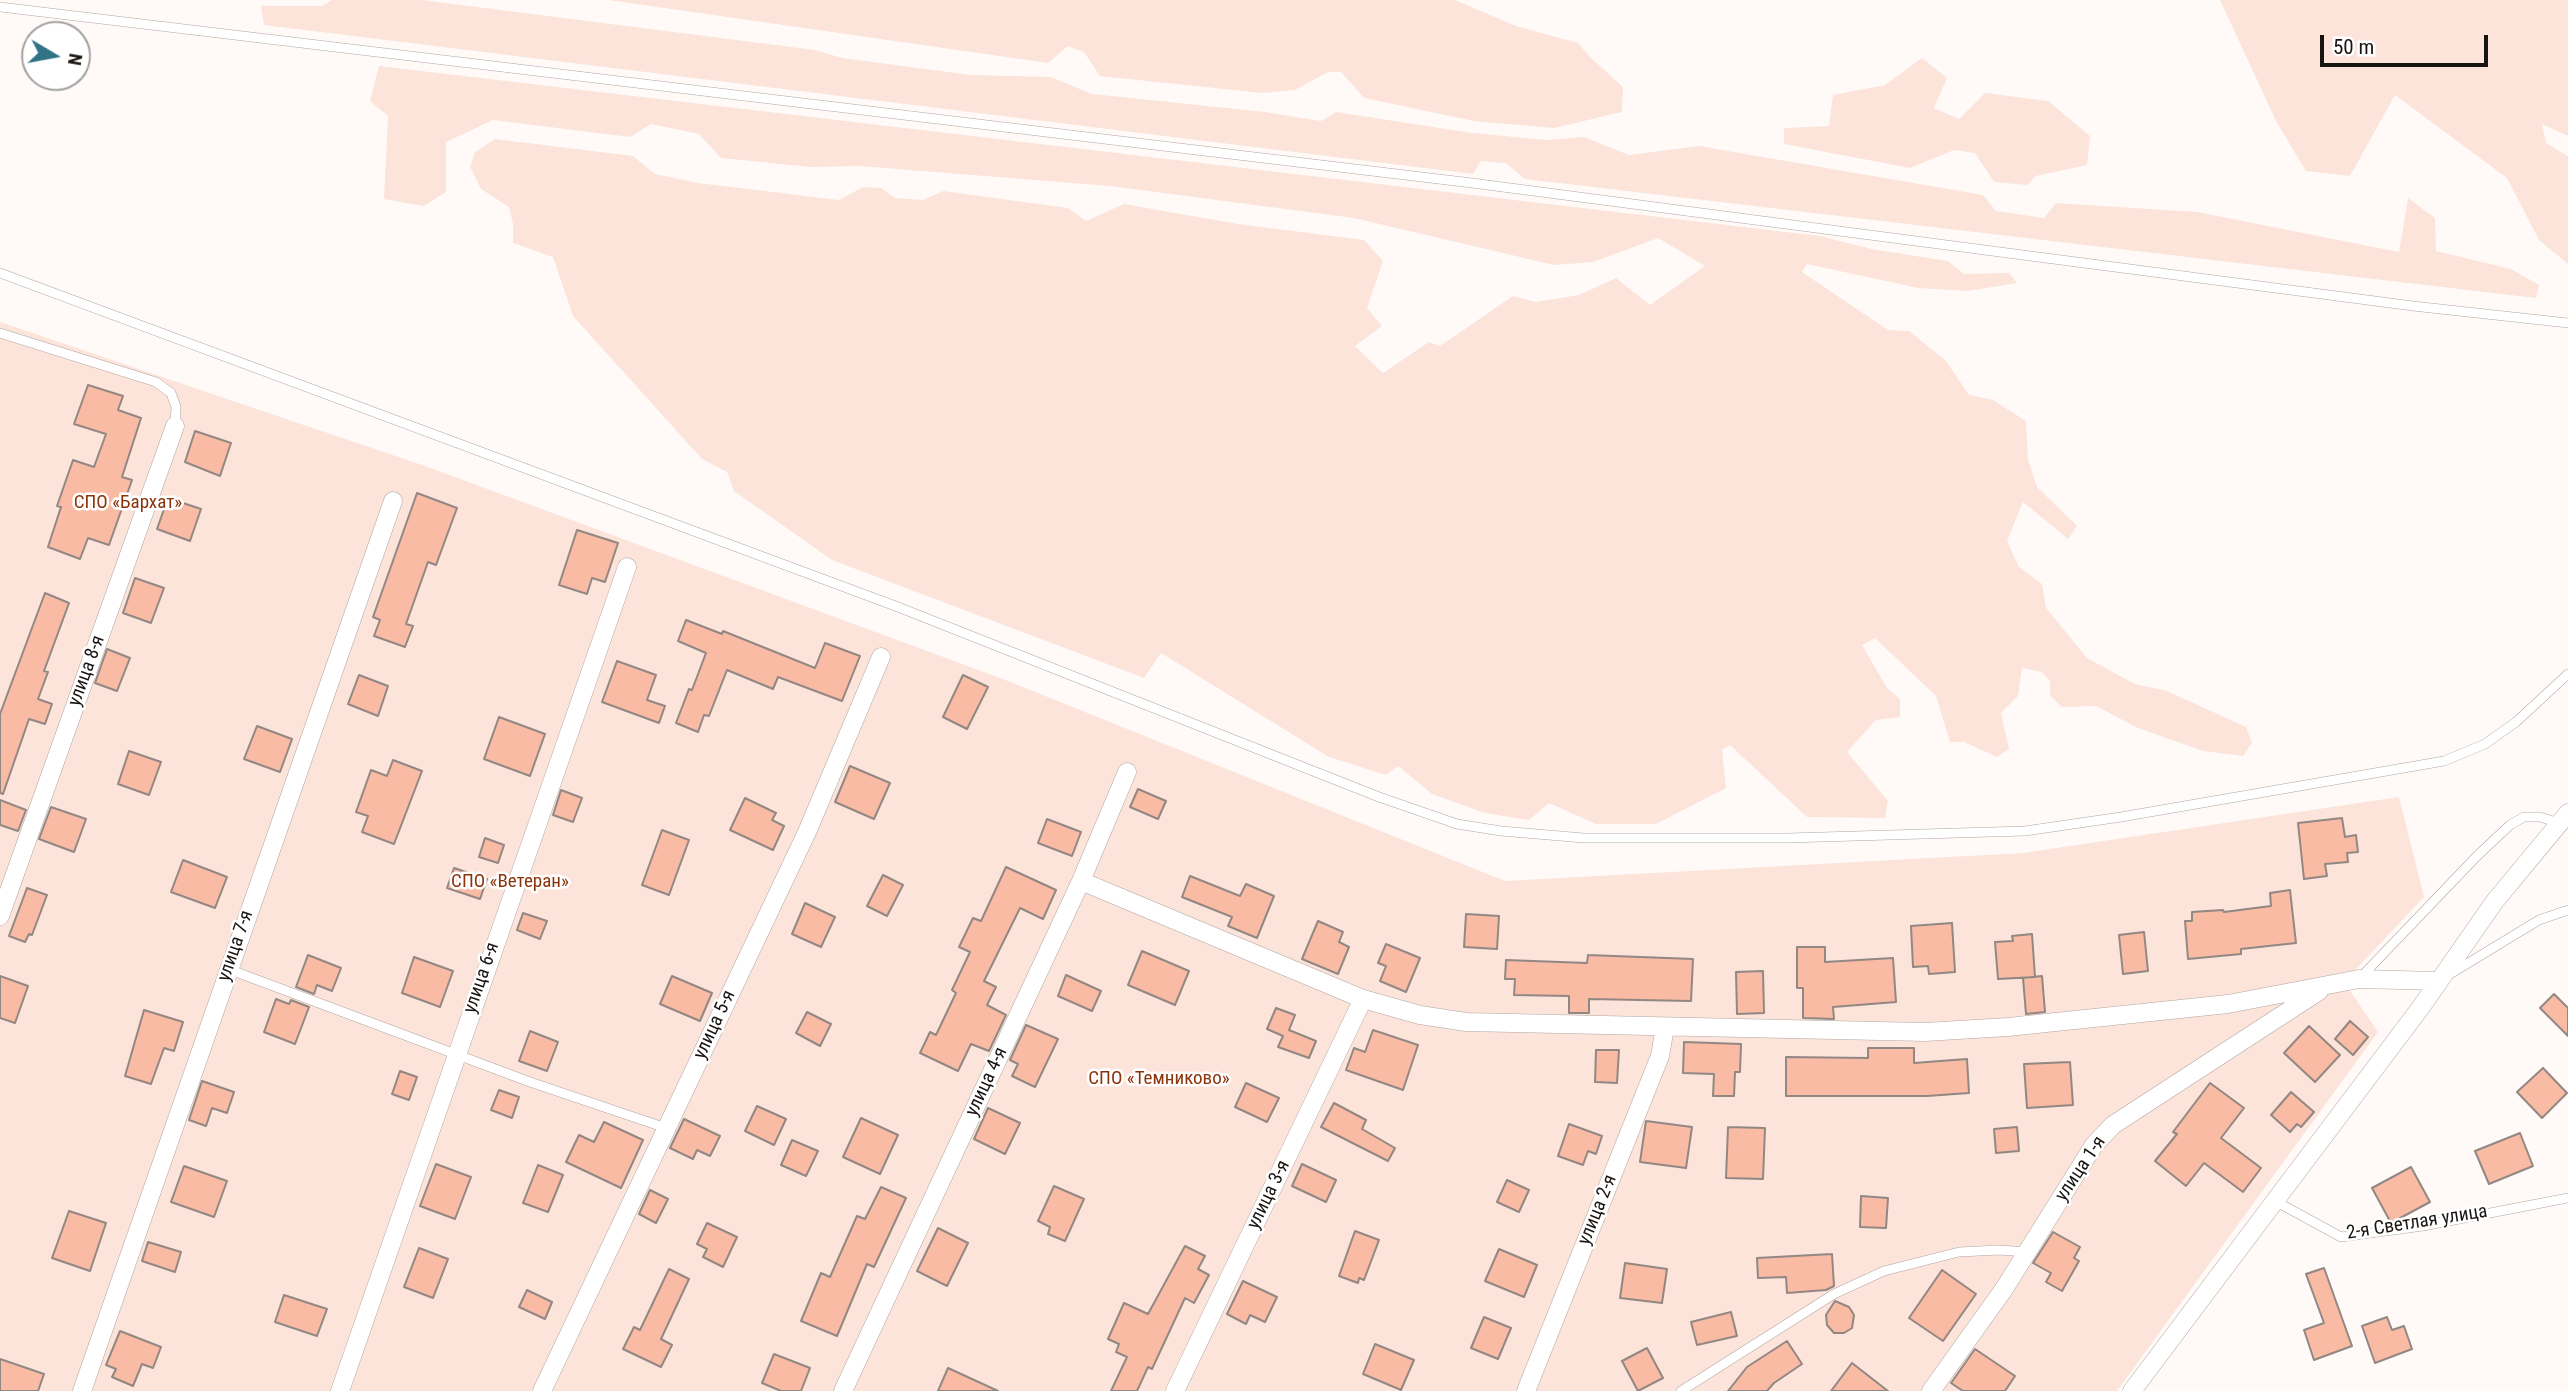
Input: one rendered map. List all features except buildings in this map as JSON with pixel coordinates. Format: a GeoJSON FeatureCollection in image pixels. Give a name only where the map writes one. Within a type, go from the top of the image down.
{"type":"FeatureCollection","features":[{"type":"Feature","properties":{"kind":"street","name":"улица 8-я"},"geometry":{"type":"LineString","coordinates":[[0,916],[174,425]]}},
{"type":"Feature","properties":{"kind":"street","name":"улица 7-я"},"geometry":{"type":"LineString","coordinates":[[82,1391],[393,501]]}},
{"type":"Feature","properties":{"kind":"street","name":"улица 6-я"},"geometry":{"type":"LineString","coordinates":[[340,1391],[627,567]]}},
{"type":"Feature","properties":{"kind":"street","name":"улица 5-я"},"geometry":{"type":"LineString","coordinates":[[542,1391],[807,832],[881,657]]}},
{"type":"Feature","properties":{"kind":"street","name":"улица 4-я"},"geometry":{"type":"LineString","coordinates":[[843,1391],[1081,881],[1127,772]]}},
{"type":"Feature","properties":{"kind":"street"},"geometry":{"type":"LineString","coordinates":[[2132,1391],[2439,981],[2495,901],[2563,818]]}},
{"type":"Feature","properties":{"kind":"street"},"geometry":{"type":"LineString","coordinates":[[1081,881],[1363,999],[1420,1015],[1466,1022],[1925,1032],[2008,1027],[2228,1004],[2359,979],[2439,981]]}},
{"type":"Feature","properties":{"kind":"street","name":"улица 1-я"},"geometry":{"type":"LineString","coordinates":[[1931,1391],[2004,1289],[2094,1145],[2113,1125],[2328,985]]}},
{"type":"Feature","properties":{"kind":"street","name":"улица 3-я"},"geometry":{"type":"LineString","coordinates":[[1175,1391],[1363,999]]}},
{"type":"Feature","properties":{"kind":"street","name":"улица 2-я"},"geometry":{"type":"LineString","coordinates":[[1525,1391],[1660,1056],[1665,1027]]}},
{"type":"Feature","properties":{"kind":"lane"},"geometry":{"type":"LineString","coordinates":[[0,7],[1472,183],[2386,302],[2568,323]]}},
{"type":"Feature","properties":{"kind":"lane"},"geometry":{"type":"LineString","coordinates":[[0,273],[898,607],[1379,797],[1457,824],[1501,831],[1584,838],[1788,838],[2025,831],[2107,819],[2444,761],[2485,744],[2516,722],[2568,674]]}},
{"type":"Feature","properties":{"kind":"lane"},"geometry":{"type":"LineString","coordinates":[[0,333],[156,382],[171,393],[176,407],[174,425]]}},
{"type":"Feature","properties":{"kind":"lane"},"geometry":{"type":"LineString","coordinates":[[2359,979],[2476,856],[2510,825],[2524,817],[2563,818]]}},
{"type":"Feature","properties":{"kind":"lane"},"geometry":{"type":"LineString","coordinates":[[2439,981],[2539,920],[2568,910]]}},
{"type":"Feature","properties":{"kind":"lane"},"geometry":{"type":"LineString","coordinates":[[228,969],[666,1128]]}},
{"type":"Feature","properties":{"kind":"lane","name":"2-я Светлая улица"},"geometry":{"type":"LineString","coordinates":[[2275,1201],[2341,1237],[2423,1226],[2568,1198]]}},
{"type":"Feature","properties":{"kind":"lane"},"geometry":{"type":"LineString","coordinates":[[1681,1391],[1834,1294],[1884,1272],[1959,1252],[2028,1252]]}},
{"type":"Feature","properties":{"kind":"green space"},"geometry":{"type":"Polygon","coordinates":[[[332,0],[422,0],[815,50],[842,58],[971,75],[1051,77],[1092,94],[1265,112],[1321,121],[1336,112],[1472,133],[1547,140],[1584,137],[1629,155],[1699,146],[1983,195],[1996,211],[2044,218],[2056,203],[2197,212],[2399,252],[2408,198],[2435,218],[2436,251],[2511,269],[2539,285],[2536,298],[1525,179],[1506,163],[1481,161],[1473,174],[264,25],[261,6],[322,6],[332,0]]]}},
{"type":"Feature","properties":{"kind":"green space"},"geometry":{"type":"Polygon","coordinates":[[[609,0],[1455,0],[1516,26],[1578,43],[1623,87],[1622,112],[1554,128],[1474,121],[1364,98],[1341,72],[1328,72],[1295,90],[1262,93],[1100,76],[1084,52],[1068,46],[1048,63],[609,0]]]}},
{"type":"Feature","properties":{"kind":"green space"},"geometry":{"type":"Polygon","coordinates":[[[2220,0],[2568,0],[2568,136],[2542,124],[2546,143],[2568,156],[2568,264],[2539,240],[2507,178],[2395,95],[2350,176],[2306,171],[2276,121],[2220,0]]]}},
{"type":"Feature","properties":{"kind":"green space"},"geometry":{"type":"Polygon","coordinates":[[[1922,58],[1947,78],[1934,108],[1959,119],[1985,93],[2048,101],[2090,136],[2087,165],[2036,176],[2027,185],[1994,182],[1975,153],[1954,150],[1910,168],[1784,144],[1784,128],[1829,126],[1833,95],[1885,85],[1922,58]]]}},
{"type":"Feature","properties":{"kind":"green space"},"geometry":{"type":"Polygon","coordinates":[[[379,66],[1820,236],[1871,249],[1948,261],[1964,274],[2009,273],[2017,283],[1968,291],[1918,288],[1807,264],[1802,272],[1888,330],[1909,331],[1946,361],[1969,395],[1993,400],[2026,421],[2028,460],[2037,487],[2077,526],[2068,539],[2023,502],[2007,541],[2019,567],[2042,584],[2046,608],[2087,658],[2135,684],[2167,691],[2246,727],[2252,743],[2243,756],[2203,751],[2138,728],[2096,706],[2061,707],[2050,695],[2050,681],[2042,672],[2022,668],[2018,696],[2001,713],[2009,749],[1997,757],[1964,742],[1950,742],[1936,696],[1875,638],[1862,645],[1887,688],[1900,699],[1900,717],[1876,720],[1847,752],[1888,801],[1885,818],[1807,817],[1730,745],[1722,750],[1726,788],[1656,824],[1596,824],[1549,803],[1529,820],[1485,813],[1432,794],[1398,766],[1386,775],[1329,757],[1161,653],[1144,678],[832,560],[734,491],[727,472],[702,459],[573,316],[553,257],[513,243],[509,207],[481,189],[470,167],[475,152],[495,139],[633,156],[655,174],[698,183],[839,200],[863,187],[881,188],[895,198],[923,200],[943,191],[1068,208],[1086,221],[1124,204],[1238,224],[1364,240],[1383,261],[1367,308],[1382,326],[1355,346],[1383,373],[1429,342],[1440,346],[1513,296],[1536,302],[1579,295],[1616,278],[1650,305],[1705,266],[1658,238],[1593,262],[1554,265],[1354,218],[1110,186],[860,166],[810,167],[721,158],[699,134],[651,124],[630,137],[493,120],[446,142],[446,192],[424,206],[384,199],[388,116],[370,101],[379,66]]]}},
{"type":"Feature","properties":{"kind":"green space"},"geometry":{"type":"Polygon","coordinates":[[[0,322],[425,466],[1003,679],[1505,881],[2023,853],[2399,797],[2424,897],[2344,982],[2378,1032],[2117,1391],[0,1391],[0,322]]]}},
{"type":"Feature","properties":{"kind":"park label","name":"СПО «Бархат»"},"geometry":{"type":"Point","coordinates":[128,503]}},
{"type":"Feature","properties":{"kind":"park label","name":"СПО «Ветеран»"},"geometry":{"type":"Point","coordinates":[510,882]}},
{"type":"Feature","properties":{"kind":"park label","name":"СПО «Темниково»"},"geometry":{"type":"Point","coordinates":[1159,1079]}}]}
